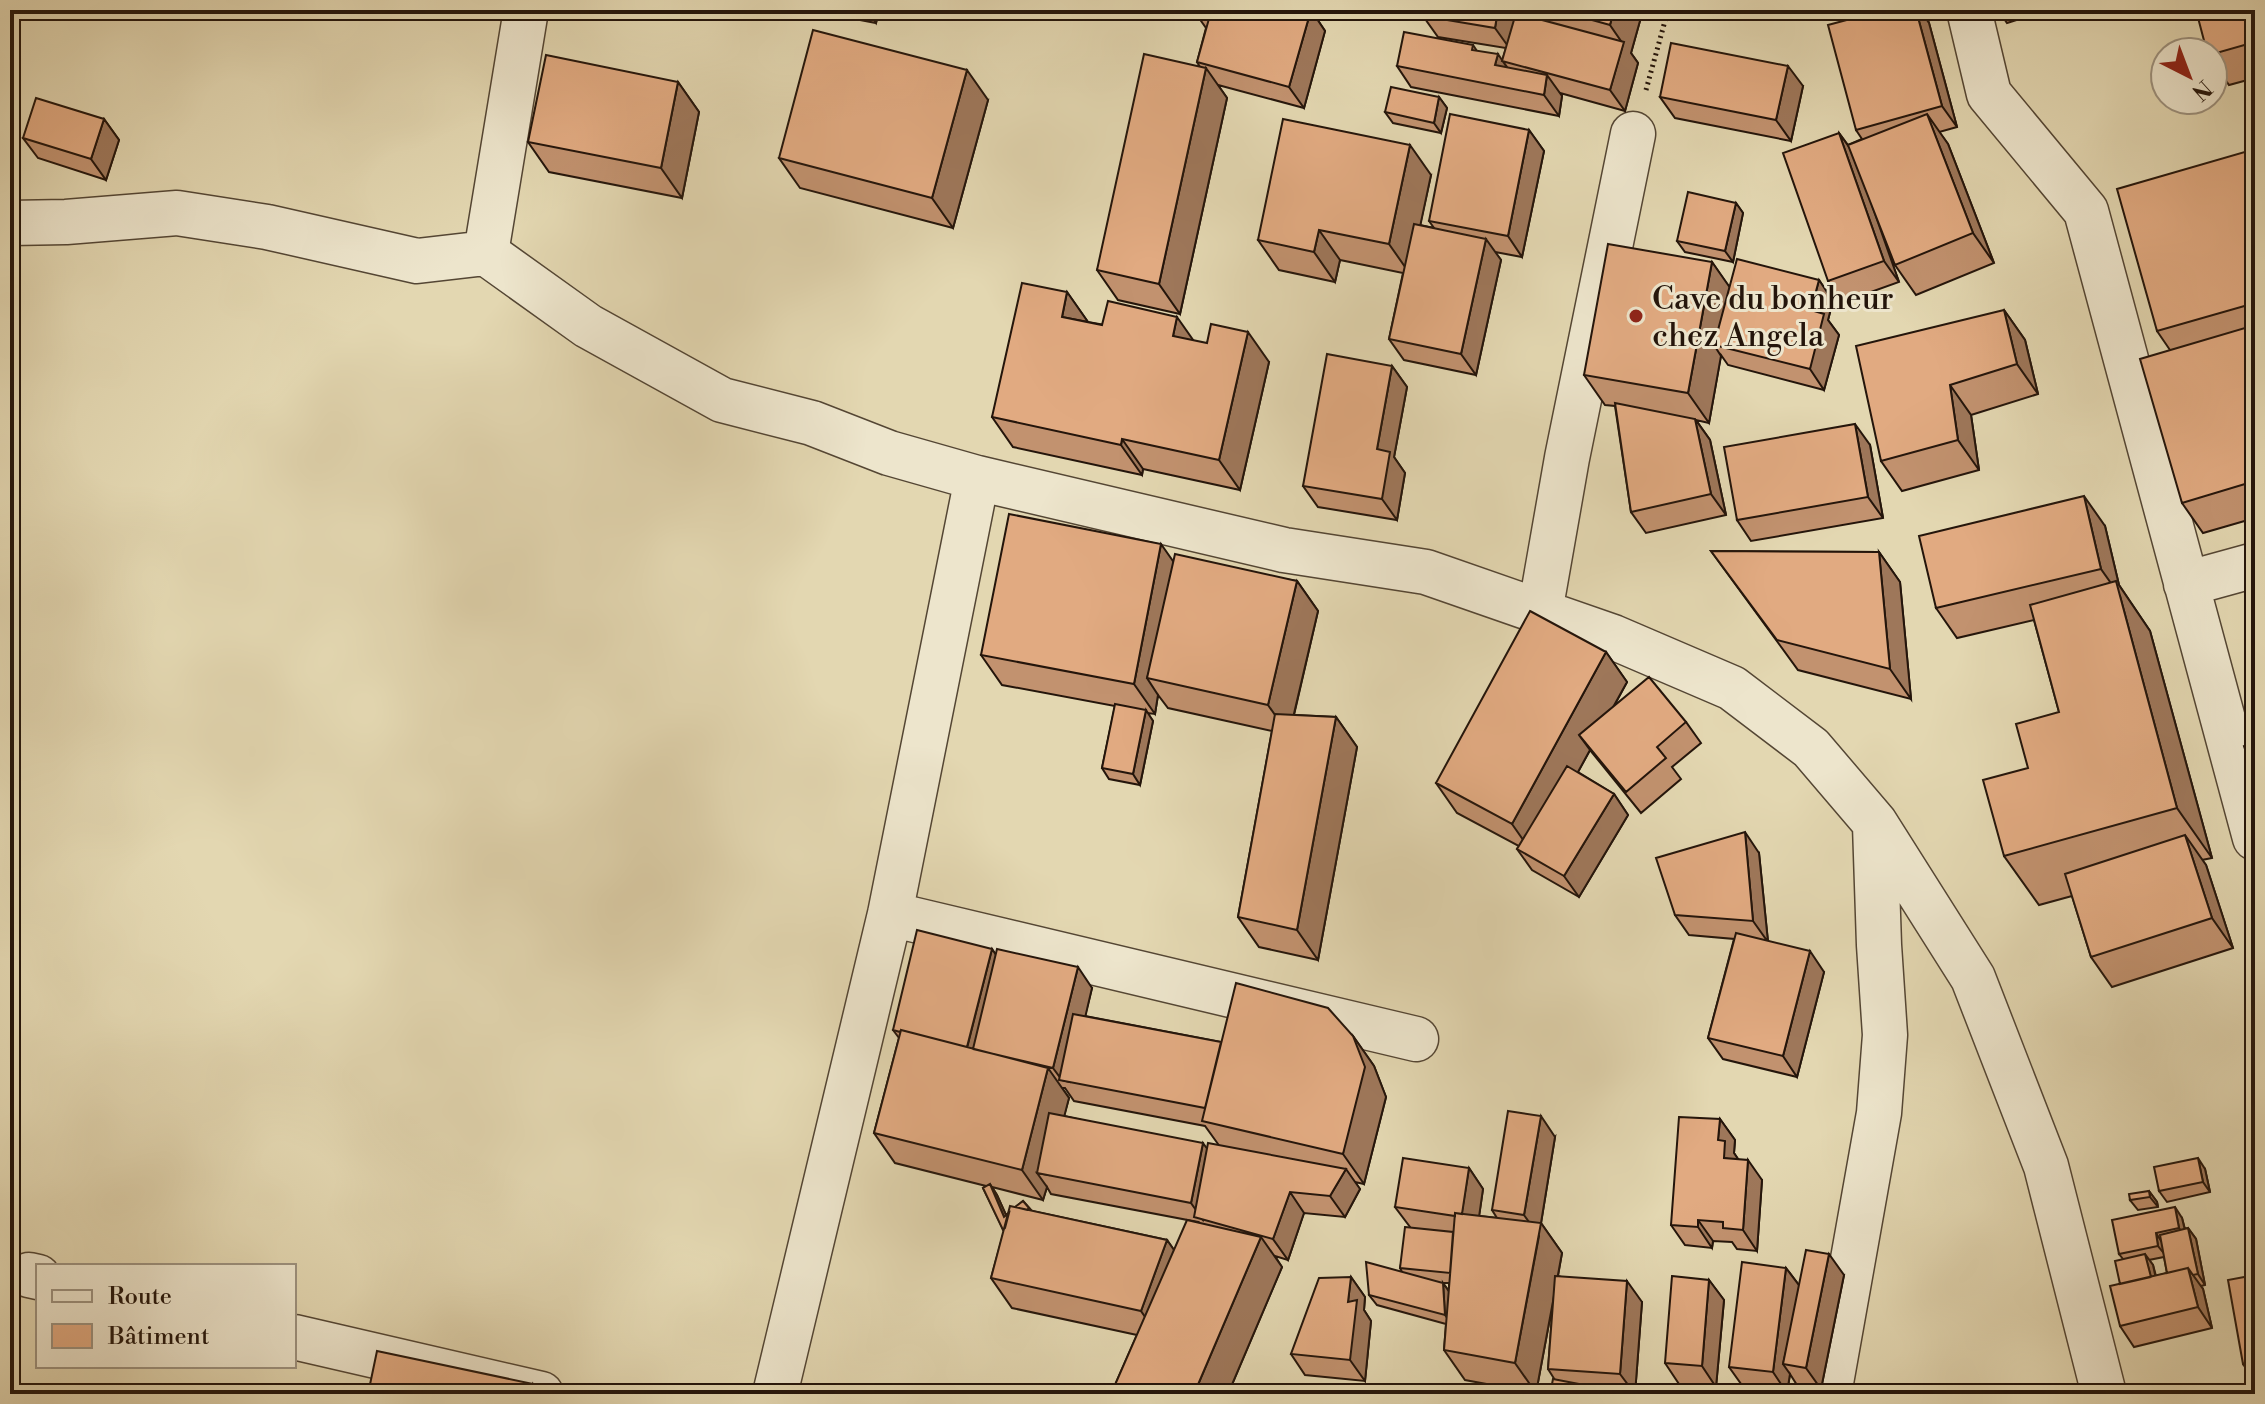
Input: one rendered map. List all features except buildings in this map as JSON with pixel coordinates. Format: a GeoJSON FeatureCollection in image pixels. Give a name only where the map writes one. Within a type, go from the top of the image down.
{"type":"FeatureCollection","features":[{"type":"Feature","properties":{"kind":"street"},"geometry":{"type":"LineString","coordinates":[[486,253],[526,10]]}},
{"type":"Feature","properties":{"kind":"street"},"geometry":{"type":"LineString","coordinates":[[1969,10],[1989,94],[2102,207],[2186,584],[2255,838]]}},
{"type":"Feature","properties":{"kind":"street"},"geometry":{"type":"LineString","coordinates":[[1540,612],[1567,458],[1633,134]]}},
{"type":"Feature","properties":{"kind":"street"},"geometry":{"type":"LineString","coordinates":[[10,223],[177,213],[267,227],[417,261],[486,253],[588,326],[722,400],[812,423],[889,453],[977,478],[1284,550],[1426,572],[1613,637],[1732,688],[1811,748],[1875,823],[1973,978],[2046,1166],[2104,1394]]}},
{"type":"Feature","properties":{"kind":"street"},"geometry":{"type":"LineString","coordinates":[[775,1394],[890,914],[977,478]]}},
{"type":"Feature","properties":{"kind":"street"},"geometry":{"type":"LineString","coordinates":[[2186,584],[2255,565]]}},
{"type":"Feature","properties":{"kind":"street"},"geometry":{"type":"LineString","coordinates":[[1829,1394],[1879,1113],[1885,1035],[1875,823]]}},
{"type":"Feature","properties":{"kind":"street"},"geometry":{"type":"LineString","coordinates":[[890,914],[1416,1039]]}},
{"type":"Feature","properties":{"kind":"street"},"geometry":{"type":"LineString","coordinates":[[296,1337],[541,1394]]}},
{"type":"Feature","properties":{"kind":"path"},"geometry":{"type":"LineString","coordinates":[[1633,134],[1668,10]]}},
{"type":"Feature","properties":{"kind":"place","name":"Cave du bonheur chez Angela"},"geometry":{"type":"Point","coordinates":[1636,316]}}]}
